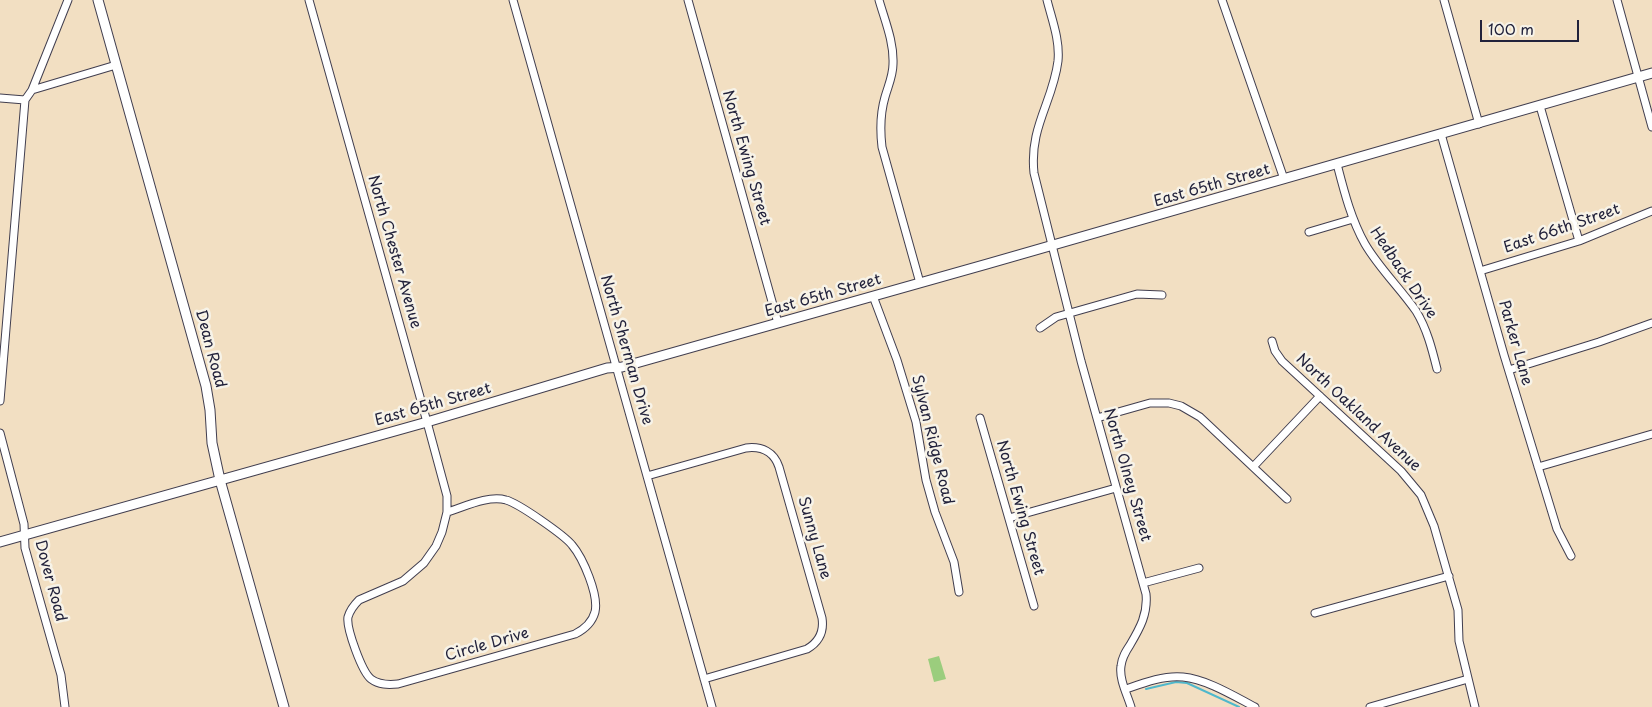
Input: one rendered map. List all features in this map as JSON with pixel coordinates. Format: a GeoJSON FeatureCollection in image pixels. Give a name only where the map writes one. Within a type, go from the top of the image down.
{"type":"FeatureCollection","features":[{"type":"Feature","properties":{"kind":"street"},"geometry":{"type":"LineString","coordinates":[[0,401],[25,100],[32,90],[68,0]]}},
{"type":"Feature","properties":{"kind":"street","name":"Dean Road"},"geometry":{"type":"LineString","coordinates":[[98,0],[206,386],[212,443],[220,480],[284,707]]}},
{"type":"Feature","properties":{"kind":"street","name":"North Chester Avenue"},"geometry":{"type":"LineString","coordinates":[[309,0],[446,490],[446,512],[440,538],[424,564],[403,581],[359,600],[354,604],[348,618],[362,668],[372,680],[386,685]]}},
{"type":"Feature","properties":{"kind":"street","name":"North Sherman Drive"},"geometry":{"type":"LineString","coordinates":[[513,0],[712,707]]}},
{"type":"Feature","properties":{"kind":"street","name":"North Ewing Street"},"geometry":{"type":"LineString","coordinates":[[688,0],[778,324]]}},
{"type":"Feature","properties":{"kind":"street"},"geometry":{"type":"LineString","coordinates":[[879,0],[890,38],[893,57],[891,78],[882,110],[882,147],[920,283]]}},
{"type":"Feature","properties":{"kind":"street","name":"North Olney Street"},"geometry":{"type":"LineString","coordinates":[[1047,0],[1056,36],[1058,60],[1054,78],[1036,130],[1033,158],[1036,186],[1147,604],[1144,619],[1121,664],[1121,672],[1131,707]]}},
{"type":"Feature","properties":{"kind":"street"},"geometry":{"type":"LineString","coordinates":[[1222,0],[1284,179]]}},
{"type":"Feature","properties":{"kind":"street"},"geometry":{"type":"LineString","coordinates":[[1444,0],[1478,124]]}},
{"type":"Feature","properties":{"kind":"street"},"geometry":{"type":"LineString","coordinates":[[1617,0],[1652,127]]}},
{"type":"Feature","properties":{"kind":"street"},"geometry":{"type":"LineString","coordinates":[[32,90],[116,65]]}},
{"type":"Feature","properties":{"kind":"street","name":"East 65th Street"},"geometry":{"type":"LineString","coordinates":[[0,542],[428,422],[598,371],[778,324],[1652,74]]}},
{"type":"Feature","properties":{"kind":"street"},"geometry":{"type":"LineString","coordinates":[[0,98],[25,100]]}},
{"type":"Feature","properties":{"kind":"street"},"geometry":{"type":"LineString","coordinates":[[1540,106],[1579,241]]}},
{"type":"Feature","properties":{"kind":"street","name":"Parker Lane"},"geometry":{"type":"LineString","coordinates":[[1441,134],[1557,529],[1571,556]]}},
{"type":"Feature","properties":{"kind":"street","name":"Hedback Drive"},"geometry":{"type":"LineString","coordinates":[[1337,164],[1353,219],[1370,253],[1409,301],[1420,319],[1429,339],[1438,369]]}},
{"type":"Feature","properties":{"kind":"street","name":"East 66th Street"},"geometry":{"type":"LineString","coordinates":[[1480,271],[1579,241],[1652,211]]}},
{"type":"Feature","properties":{"kind":"street"},"geometry":{"type":"LineString","coordinates":[[1309,232],[1353,219]]}},
{"type":"Feature","properties":{"kind":"street"},"geometry":{"type":"LineString","coordinates":[[1040,328],[1053,319],[1138,294],[1162,295]]}},
{"type":"Feature","properties":{"kind":"street","name":"Sylvan Ridge Road"},"geometry":{"type":"LineString","coordinates":[[873,296],[897,360],[916,422],[926,480],[935,512],[954,562],[959,592]]}},
{"type":"Feature","properties":{"kind":"street"},"geometry":{"type":"LineString","coordinates":[[1509,370],[1652,323]]}},
{"type":"Feature","properties":{"kind":"street","name":"North Oakland Avenue"},"geometry":{"type":"LineString","coordinates":[[1272,341],[1275,351],[1282,361],[1416,487],[1432,517],[1449,576],[1458,610],[1459,642],[1475,707]]}},
{"type":"Feature","properties":{"kind":"street"},"geometry":{"type":"LineString","coordinates":[[1253,467],[1320,396]]}},
{"type":"Feature","properties":{"kind":"street"},"geometry":{"type":"LineString","coordinates":[[1097,418],[1150,404],[1169,403],[1181,406],[1200,417],[1287,499]]}},
{"type":"Feature","properties":{"kind":"street","name":"North Ewing Street"},"geometry":{"type":"LineString","coordinates":[[980,418],[1034,606]]}},
{"type":"Feature","properties":{"kind":"street","name":"Dover Road"},"geometry":{"type":"LineString","coordinates":[[0,433],[24,523],[25,546],[61,675],[65,707]]}},
{"type":"Feature","properties":{"kind":"street"},"geometry":{"type":"LineString","coordinates":[[1538,467],[1652,434]]}},
{"type":"Feature","properties":{"kind":"street","name":"Sunny Lane"},"geometry":{"type":"LineString","coordinates":[[647,476],[746,448],[764,449],[774,456],[782,476],[822,618],[821,633],[817,641],[807,649],[704,679]]}},
{"type":"Feature","properties":{"kind":"street"},"geometry":{"type":"LineString","coordinates":[[1009,518],[1116,488]]}},
{"type":"Feature","properties":{"kind":"street","name":"Circle Drive"},"geometry":{"type":"LineString","coordinates":[[386,685],[398,684],[575,634],[585,629],[591,621],[595,610],[587,570],[575,549],[559,533],[515,504],[505,500],[491,499],[446,512]]}},
{"type":"Feature","properties":{"kind":"street"},"geometry":{"type":"LineString","coordinates":[[1143,584],[1199,568]]}},
{"type":"Feature","properties":{"kind":"street"},"geometry":{"type":"LineString","coordinates":[[1315,613],[1449,576]]}},
{"type":"Feature","properties":{"kind":"street"},"geometry":{"type":"LineString","coordinates":[[1126,689],[1159,679],[1182,677],[1199,681],[1255,707]]}},
{"type":"Feature","properties":{"kind":"street"},"geometry":{"type":"LineString","coordinates":[[1370,707],[1468,679]]}},
{"type":"Feature","properties":{"kind":"green space"},"geometry":{"type":"Polygon","coordinates":[[[939,656],[946,679],[934,682],[928,659],[939,656]]]}},
{"type":"Feature","properties":{"kind":"waterway"},"geometry":{"type":"LineString","coordinates":[[1146,689],[1176,682],[1187,683],[1239,707]]}}]}
